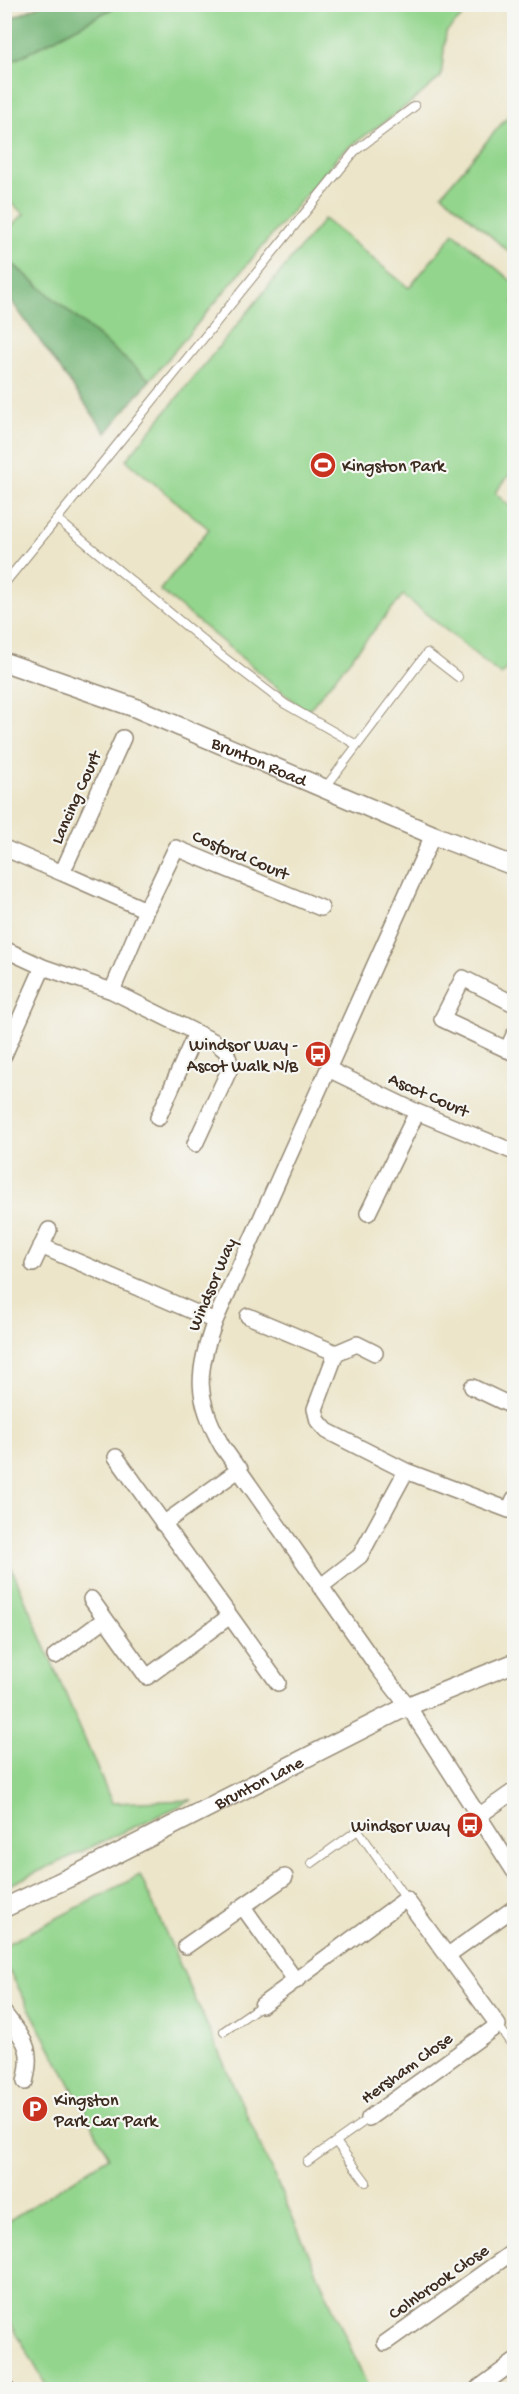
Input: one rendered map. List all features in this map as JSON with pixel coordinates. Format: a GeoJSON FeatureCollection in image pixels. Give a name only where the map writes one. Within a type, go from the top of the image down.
{"type":"FeatureCollection","features":[{"type":"Feature","properties":{"kind":"street","name":"Brunton Road"},"geometry":{"type":"LineString","coordinates":[[4,662],[136,708],[433,835],[514,866]]}},
{"type":"Feature","properties":{"kind":"street","name":"Lancing Court"},"geometry":{"type":"LineString","coordinates":[[62,873],[123,738]]}},
{"type":"Feature","properties":{"kind":"street","name":"Windsor Way"},"geometry":{"type":"LineString","coordinates":[[433,835],[215,1321],[206,1344],[199,1387],[208,1420],[321,1587],[408,1706],[514,1871]]}},
{"type":"Feature","properties":{"kind":"street","name":"Lancing Court"},"geometry":{"type":"LineString","coordinates":[[4,848],[146,910]]}},
{"type":"Feature","properties":{"kind":"street","name":"Cosford Court"},"geometry":{"type":"LineString","coordinates":[[146,910],[176,848],[321,908]]}},
{"type":"Feature","properties":{"kind":"street"},"geometry":{"type":"LineString","coordinates":[[112,991],[146,910]]}},
{"type":"Feature","properties":{"kind":"street"},"geometry":{"type":"LineString","coordinates":[[4,949],[43,967],[112,991],[215,1042],[226,1052],[231,1066],[195,1144]]}},
{"type":"Feature","properties":{"kind":"street"},"geometry":{"type":"LineString","coordinates":[[4,1054],[43,967]]}},
{"type":"Feature","properties":{"kind":"street"},"geometry":{"type":"LineString","coordinates":[[514,1004],[463,978],[442,1019],[511,1052],[514,1035]]}},
{"type":"Feature","properties":{"kind":"street"},"geometry":{"type":"LineString","coordinates":[[158,1118],[196,1033]]}},
{"type":"Feature","properties":{"kind":"street","name":"Ascot Court"},"geometry":{"type":"LineString","coordinates":[[328,1069],[417,1112],[514,1152]]}},
{"type":"Feature","properties":{"kind":"street"},"geometry":{"type":"LineString","coordinates":[[368,1213],[417,1112]]}},
{"type":"Feature","properties":{"kind":"street"},"geometry":{"type":"LineString","coordinates":[[33,1264],[49,1230]]}},
{"type":"Feature","properties":{"kind":"street"},"geometry":{"type":"LineString","coordinates":[[41,1246],[215,1321]]}},
{"type":"Feature","properties":{"kind":"street"},"geometry":{"type":"LineString","coordinates":[[248,1316],[336,1353],[357,1344],[375,1353]]}},
{"type":"Feature","properties":{"kind":"street"},"geometry":{"type":"LineString","coordinates":[[336,1353],[315,1409],[318,1421],[327,1431],[406,1471],[509,1510],[514,1499]]}},
{"type":"Feature","properties":{"kind":"street"},"geometry":{"type":"LineString","coordinates":[[472,1387],[514,1407]]}},
{"type":"Feature","properties":{"kind":"street"},"geometry":{"type":"LineString","coordinates":[[116,1457],[278,1683]]}},
{"type":"Feature","properties":{"kind":"street"},"geometry":{"type":"LineString","coordinates":[[164,1524],[240,1469]]}},
{"type":"Feature","properties":{"kind":"street"},"geometry":{"type":"LineString","coordinates":[[321,1587],[360,1556],[406,1471]]}},
{"type":"Feature","properties":{"kind":"street"},"geometry":{"type":"LineString","coordinates":[[90,1599],[147,1677],[230,1616]]}},
{"type":"Feature","properties":{"kind":"street"},"geometry":{"type":"LineString","coordinates":[[55,1656],[105,1619]]}},
{"type":"Feature","properties":{"kind":"street","name":"Brunton Lane"},"geometry":{"type":"LineString","coordinates":[[4,1908],[81,1872],[408,1706],[514,1663]]}},
{"type":"Feature","properties":{"kind":"street"},"geometry":{"type":"LineString","coordinates":[[480,1815],[514,1791]]}},
{"type":"Feature","properties":{"kind":"street"},"geometry":{"type":"LineString","coordinates":[[186,1946],[285,1877]]}},
{"type":"Feature","properties":{"kind":"street"},"geometry":{"type":"LineString","coordinates":[[262,2005],[406,1899],[498,2025]]}},
{"type":"Feature","properties":{"kind":"street"},"geometry":{"type":"LineString","coordinates":[[243,1907],[296,1981]]}},
{"type":"Feature","properties":{"kind":"street"},"geometry":{"type":"LineString","coordinates":[[448,1955],[514,1908]]}},
{"type":"Feature","properties":{"kind":"street"},"geometry":{"type":"LineString","coordinates":[[4,2013],[29,2046],[30,2064],[25,2082]]}},
{"type":"Feature","properties":{"kind":"street","name":"Hersham Close"},"geometry":{"type":"LineString","coordinates":[[369,2118],[498,2025]]}},
{"type":"Feature","properties":{"kind":"street","name":"Colnbrook Close"},"geometry":{"type":"LineString","coordinates":[[385,2343],[514,2251]]}},
{"type":"Feature","properties":{"kind":"street"},"geometry":{"type":"LineString","coordinates":[[476,2390],[513,2366]]}},
{"type":"Feature","properties":{"kind":"lane"},"geometry":{"type":"LineString","coordinates":[[4,584],[355,151],[415,106]]}},
{"type":"Feature","properties":{"kind":"lane"},"geometry":{"type":"LineString","coordinates":[[57,519],[222,656],[276,697],[357,745]]}},
{"type":"Feature","properties":{"kind":"lane"},"geometry":{"type":"LineString","coordinates":[[324,789],[427,653],[458,677]]}},
{"type":"Feature","properties":{"kind":"lane"},"geometry":{"type":"LineString","coordinates":[[312,1863],[358,1830],[406,1899]]}},
{"type":"Feature","properties":{"kind":"lane"},"geometry":{"type":"LineString","coordinates":[[224,2031],[262,2005]]}},
{"type":"Feature","properties":{"kind":"lane"},"geometry":{"type":"LineString","coordinates":[[498,2025],[514,2048]]}},
{"type":"Feature","properties":{"kind":"lane","name":"Hersham Close"},"geometry":{"type":"LineString","coordinates":[[307,2162],[369,2118]]}},
{"type":"Feature","properties":{"kind":"lane"},"geometry":{"type":"LineString","coordinates":[[336,2142],[366,2182]]}},
{"type":"Feature","properties":{"kind":"green space"},"geometry":{"type":"Polygon","coordinates":[[[41,5],[119,5],[5,65],[5,21],[41,5]]]}},
{"type":"Feature","properties":{"kind":"green space"},"geometry":{"type":"Polygon","coordinates":[[[119,5],[463,6],[462,17],[446,32],[441,77],[409,104],[341,153],[150,380],[5,257],[4,233],[24,214],[5,198],[5,65],[119,5]]]}},
{"type":"Feature","properties":{"kind":"green space"},"geometry":{"type":"Polygon","coordinates":[[[514,109],[514,256],[442,194],[514,109]]]}},
{"type":"Feature","properties":{"kind":"green space","name":"Kingston Park"},"geometry":{"type":"Polygon","coordinates":[[[324,219],[409,288],[454,233],[514,283],[514,469],[495,493],[514,510],[514,658],[501,675],[403,595],[307,712],[160,590],[209,529],[126,460],[324,219]]]}},
{"type":"Feature","properties":{"kind":"green space"},"geometry":{"type":"Polygon","coordinates":[[[4,257],[150,380],[106,433],[5,292],[4,257]]]}},
{"type":"Feature","properties":{"kind":"green space"},"geometry":{"type":"Polygon","coordinates":[[[4,1550],[112,1803],[192,1800],[5,1887],[4,1550]]]}},
{"type":"Feature","properties":{"kind":"green space"},"geometry":{"type":"Polygon","coordinates":[[[140,1875],[369,2389],[48,2389],[5,2312],[5,2223],[109,2157],[5,1963],[5,1945],[140,1875]]]}},
{"type":"Feature","properties":{"kind":"tram line"},"geometry":{"type":"LineString","coordinates":[[4,2368],[16,2390]]}},
{"type":"Feature","properties":{"kind":"place","name":"Kingston Park"},"geometry":{"type":"Point","coordinates":[323,465]}},
{"type":"Feature","properties":{"kind":"place","name":"Windsor Way - Ascot Walk N/B"},"geometry":{"type":"Point","coordinates":[318,1054]}},
{"type":"Feature","properties":{"kind":"place","name":"Windsor Way"},"geometry":{"type":"Point","coordinates":[470,1825]}},
{"type":"Feature","properties":{"kind":"place","name":"Kingston Park Car Park"},"geometry":{"type":"Point","coordinates":[35,2109]}}]}
